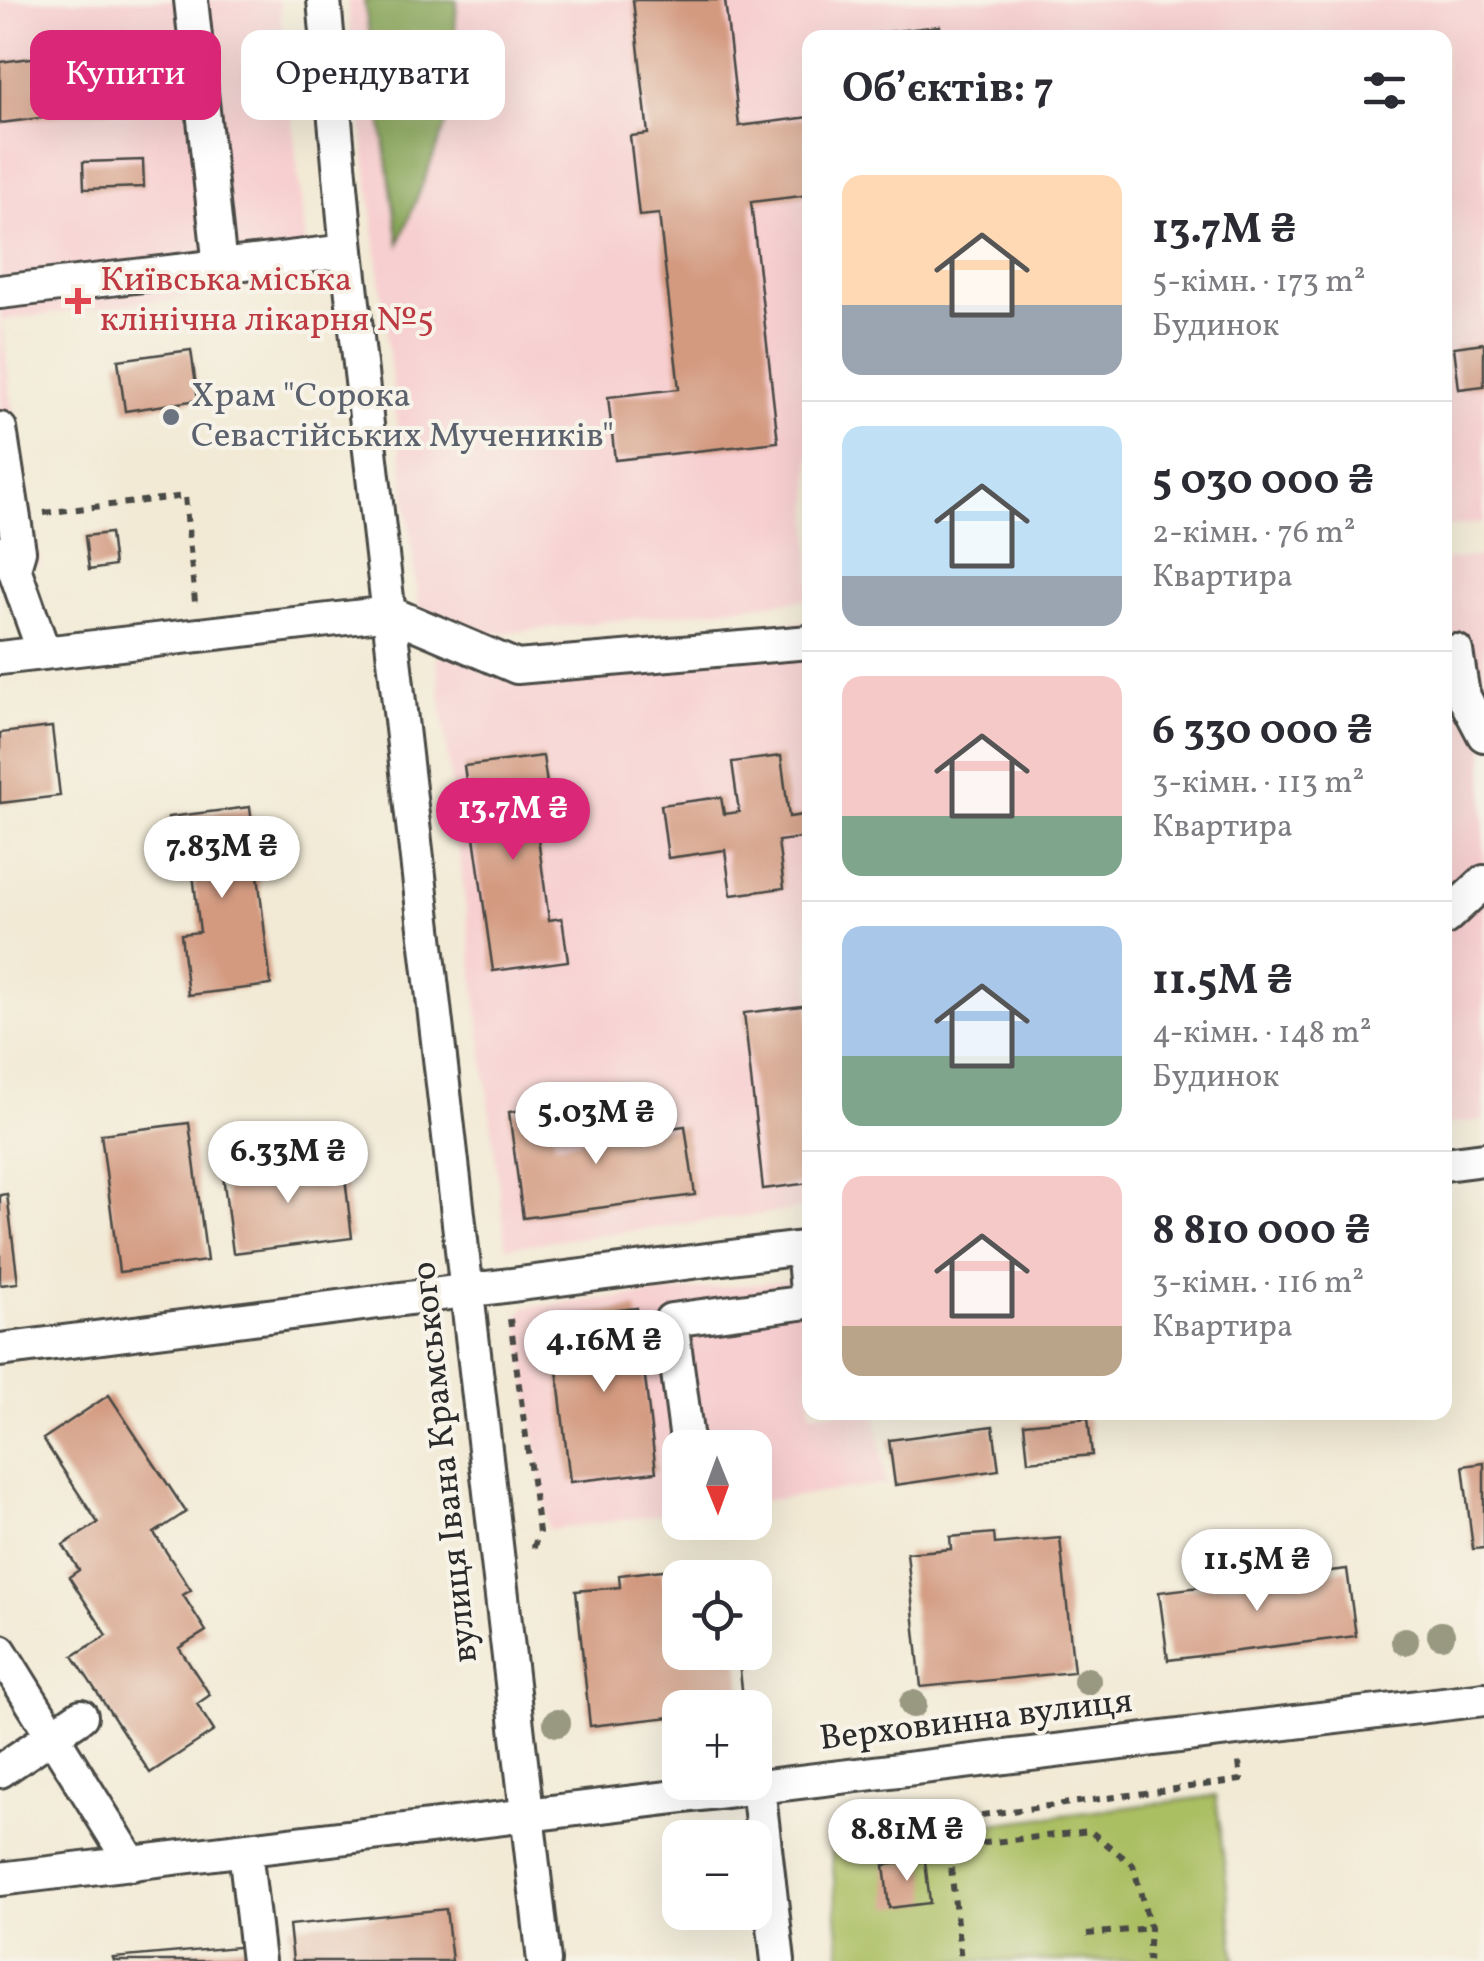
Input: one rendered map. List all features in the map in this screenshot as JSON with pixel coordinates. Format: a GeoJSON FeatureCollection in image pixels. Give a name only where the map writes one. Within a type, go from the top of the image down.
{"type":"FeatureCollection","features":[{"type":"Feature","properties":{"kind":"street"},"geometry":{"type":"LineString","coordinates":[[191,0],[220,267]]}},
{"type":"Feature","properties":{"kind":"street","name":"вулиця Івана Крамського"},"geometry":{"type":"LineString","coordinates":[[324,0],[346,251],[544,1961]]}},
{"type":"Feature","properties":{"kind":"street"},"geometry":{"type":"LineString","coordinates":[[0,292],[346,251]]}},
{"type":"Feature","properties":{"kind":"street"},"geometry":{"type":"LineString","coordinates":[[0,429],[14,516],[10,552],[44,653]]}},
{"type":"Feature","properties":{"kind":"street"},"geometry":{"type":"LineString","coordinates":[[0,658],[86,644],[390,613],[517,666],[802,643]]}},
{"type":"Feature","properties":{"kind":"street"},"geometry":{"type":"LineString","coordinates":[[1462,651],[1463,694],[1484,735]]}},
{"type":"Feature","properties":{"kind":"street"},"geometry":{"type":"LineString","coordinates":[[1452,912],[1484,882]]}},
{"type":"Feature","properties":{"kind":"street"},"geometry":{"type":"LineString","coordinates":[[1452,1163],[1484,1159]]}},
{"type":"Feature","properties":{"kind":"street"},"geometry":{"type":"LineString","coordinates":[[0,1350],[802,1249]]}},
{"type":"Feature","properties":{"kind":"street"},"geometry":{"type":"LineString","coordinates":[[686,1430],[671,1320],[802,1303]]}},
{"type":"Feature","properties":{"kind":"street"},"geometry":{"type":"LineString","coordinates":[[0,1652],[132,1864]]}},
{"type":"Feature","properties":{"kind":"street","name":"Верховинна вулиця"},"geometry":{"type":"LineString","coordinates":[[772,1785],[1484,1699]]}},
{"type":"Feature","properties":{"kind":"street"},"geometry":{"type":"LineString","coordinates":[[0,1772],[81,1716]]}},
{"type":"Feature","properties":{"kind":"street","name":"Верховинна вулиця"},"geometry":{"type":"LineString","coordinates":[[0,1880],[662,1798]]}},
{"type":"Feature","properties":{"kind":"street"},"geometry":{"type":"LineString","coordinates":[[759,1800],[778,1961]]}},
{"type":"Feature","properties":{"kind":"street"},"geometry":{"type":"LineString","coordinates":[[246,1850],[258,1961]]}},
{"type":"Feature","properties":{"kind":"path"},"geometry":{"type":"LineString","coordinates":[[14,516],[185,496],[195,602]]}},
{"type":"Feature","properties":{"kind":"path"},"geometry":{"type":"LineString","coordinates":[[506,1286],[539,1532],[528,1566]]}},
{"type":"Feature","properties":{"kind":"path"},"geometry":{"type":"LineString","coordinates":[[893,1827],[1241,1780]]}},
{"type":"Feature","properties":{"kind":"path"},"geometry":{"type":"LineString","coordinates":[[946,1820],[961,1961]]}},
{"type":"Feature","properties":{"kind":"path"},"geometry":{"type":"LineString","coordinates":[[950,1847],[1090,1832],[1133,1865],[1150,1928],[1148,1961]]}},
{"type":"Feature","properties":{"kind":"path"},"geometry":{"type":"LineString","coordinates":[[1087,1934],[1150,1928]]}},
{"type":"Feature","properties":{"kind":"shaded area","name":"Київська міська клінічна лікарня №5"},"geometry":{"type":"Polygon","coordinates":[[[0,0],[279,0],[282,30],[241,30],[241,120],[292,120],[310,282],[1,320],[27,515],[41,565],[0,569],[0,0]]]}},
{"type":"Feature","properties":{"kind":"shaded area"},"geometry":{"type":"Polygon","coordinates":[[[347,0],[1484,0],[1484,522],[1452,526],[1452,30],[802,30],[802,600],[423,642],[361,120],[505,120],[505,30],[351,30],[347,0]]]}},
{"type":"Feature","properties":{"kind":"shaded area"},"geometry":{"type":"Polygon","coordinates":[[[1484,556],[1484,1120],[1452,1124],[1452,559],[1484,556]]]}},
{"type":"Feature","properties":{"kind":"shaded area"},"geometry":{"type":"Polygon","coordinates":[[[802,622],[802,1209],[506,1247],[436,657],[802,622]]]}},
{"type":"Feature","properties":{"kind":"shaded area"},"geometry":{"type":"Polygon","coordinates":[[[802,1279],[802,1420],[877,1420],[886,1484],[772,1500],[772,1430],[662,1430],[662,1514],[548,1530],[518,1318],[525,1307],[802,1279]]]}},
{"type":"Feature","properties":{"kind":"green space"},"geometry":{"type":"Polygon","coordinates":[[[364,0],[457,0],[455,30],[368,30],[364,0]]]}},
{"type":"Feature","properties":{"kind":"green space"},"geometry":{"type":"Polygon","coordinates":[[[381,120],[448,120],[399,244],[381,120]]]}},
{"type":"Feature","properties":{"kind":"green space"},"geometry":{"type":"Polygon","coordinates":[[[1216,1796],[1236,1961],[841,1961],[831,1844],[1216,1796]]]}},
{"type":"Feature","properties":{"kind":"building"},"geometry":{"type":"Polygon","coordinates":[[[633,0],[725,0],[739,126],[802,118],[802,196],[751,202],[778,442],[615,460],[608,397],[679,389],[659,214],[639,216],[630,136],[648,134],[633,0]]]}},
{"type":"Feature","properties":{"kind":"building"},"geometry":{"type":"Polygon","coordinates":[[[940,26],[941,30],[905,30],[940,26]]]}},
{"type":"Feature","properties":{"kind":"building"},"geometry":{"type":"Polygon","coordinates":[[[30,58],[30,119],[0,123],[0,62],[30,58]]]}},
{"type":"Feature","properties":{"kind":"building"},"geometry":{"type":"Polygon","coordinates":[[[143,160],[144,187],[84,189],[83,162],[143,160]]]}},
{"type":"Feature","properties":{"kind":"building"},"geometry":{"type":"Polygon","coordinates":[[[1484,343],[1484,386],[1459,389],[1454,347],[1484,343]]]}},
{"type":"Feature","properties":{"kind":"building"},"geometry":{"type":"Polygon","coordinates":[[[191,350],[198,400],[125,411],[118,360],[191,350]]]}},
{"type":"Feature","properties":{"kind":"building"},"geometry":{"type":"Polygon","coordinates":[[[110,533],[114,566],[89,570],[85,536],[110,533]]]}},
{"type":"Feature","properties":{"kind":"building"},"geometry":{"type":"Polygon","coordinates":[[[52,727],[60,796],[0,803],[0,733],[52,727]]]}},
{"type":"Feature","properties":{"kind":"building"},"geometry":{"type":"Polygon","coordinates":[[[543,756],[549,798],[533,801],[549,920],[562,918],[568,961],[493,971],[464,766],[543,756]]]}},
{"type":"Feature","properties":{"kind":"building"},"geometry":{"type":"Polygon","coordinates":[[[781,756],[789,817],[802,815],[802,838],[778,841],[784,888],[731,895],[725,850],[668,858],[661,805],[721,797],[724,814],[739,812],[732,762],[781,756]]]}},
{"type":"Feature","properties":{"kind":"building"},"geometry":{"type":"Polygon","coordinates":[[[250,807],[271,985],[188,995],[181,934],[200,932],[193,874],[175,876],[168,817],[250,807]]]}},
{"type":"Feature","properties":{"kind":"building"},"geometry":{"type":"Polygon","coordinates":[[[802,1006],[802,1184],[763,1189],[744,1013],[802,1006]]]}},
{"type":"Feature","properties":{"kind":"building"},"geometry":{"type":"Polygon","coordinates":[[[550,1106],[555,1144],[685,1126],[695,1195],[523,1218],[509,1112],[550,1106]]]}},
{"type":"Feature","properties":{"kind":"building"},"geometry":{"type":"Polygon","coordinates":[[[189,1123],[207,1261],[119,1272],[101,1134],[189,1123]]]}},
{"type":"Feature","properties":{"kind":"building"},"geometry":{"type":"Polygon","coordinates":[[[343,1160],[352,1238],[233,1253],[223,1175],[343,1160]]]}},
{"type":"Feature","properties":{"kind":"building"},"geometry":{"type":"Polygon","coordinates":[[[7,1194],[18,1283],[0,1285],[0,1195],[7,1194]]]}},
{"type":"Feature","properties":{"kind":"building"},"geometry":{"type":"Polygon","coordinates":[[[637,1308],[656,1472],[570,1482],[551,1318],[637,1308]]]}},
{"type":"Feature","properties":{"kind":"building"},"geometry":{"type":"Polygon","coordinates":[[[109,1395],[186,1512],[154,1533],[191,1590],[183,1595],[206,1631],[179,1648],[210,1695],[197,1704],[214,1731],[150,1773],[73,1656],[107,1635],[69,1577],[79,1570],[63,1545],[98,1523],[43,1439],[109,1395]]]}},
{"type":"Feature","properties":{"kind":"building"},"geometry":{"type":"Polygon","coordinates":[[[1088,1420],[1092,1455],[1028,1461],[1024,1424],[1088,1420]]]}},
{"type":"Feature","properties":{"kind":"building"},"geometry":{"type":"Polygon","coordinates":[[[993,1426],[999,1470],[895,1485],[889,1440],[993,1426]]]}},
{"type":"Feature","properties":{"kind":"building"},"geometry":{"type":"Polygon","coordinates":[[[1484,1463],[1484,1548],[1473,1549],[1463,1466],[1484,1463]]]}},
{"type":"Feature","properties":{"kind":"building"},"geometry":{"type":"Polygon","coordinates":[[[994,1533],[995,1544],[1060,1538],[1074,1672],[921,1687],[907,1553],[951,1549],[950,1537],[994,1533]]]}},
{"type":"Feature","properties":{"kind":"building"},"geometry":{"type":"Polygon","coordinates":[[[1347,1569],[1356,1636],[1168,1660],[1159,1592],[1347,1569]]]}},
{"type":"Feature","properties":{"kind":"building"},"geometry":{"type":"Polygon","coordinates":[[[662,1570],[662,1670],[740,1670],[742,1690],[662,1690],[662,1718],[590,1726],[576,1591],[620,1587],[619,1575],[662,1570]]]}},
{"type":"Feature","properties":{"kind":"building"},"geometry":{"type":"Polygon","coordinates":[[[925,1861],[930,1903],[889,1908],[884,1865],[925,1861]]]}},
{"type":"Feature","properties":{"kind":"building"},"geometry":{"type":"Polygon","coordinates":[[[446,1909],[452,1961],[293,1961],[289,1925],[446,1909]]]}},
{"type":"Feature","properties":{"kind":"building"},"geometry":{"type":"Polygon","coordinates":[[[248,1946],[249,1961],[113,1958],[248,1946]]]}},
{"type":"Feature","properties":{"kind":"place","name":"Київська міська клінічна лікарня №5"},"geometry":{"type":"Point","coordinates":[78,301]}},
{"type":"Feature","properties":{"kind":"place","name":"Храм \"Сорока Севастійських Мучеників\""},"geometry":{"type":"Point","coordinates":[171,417]}}]}
